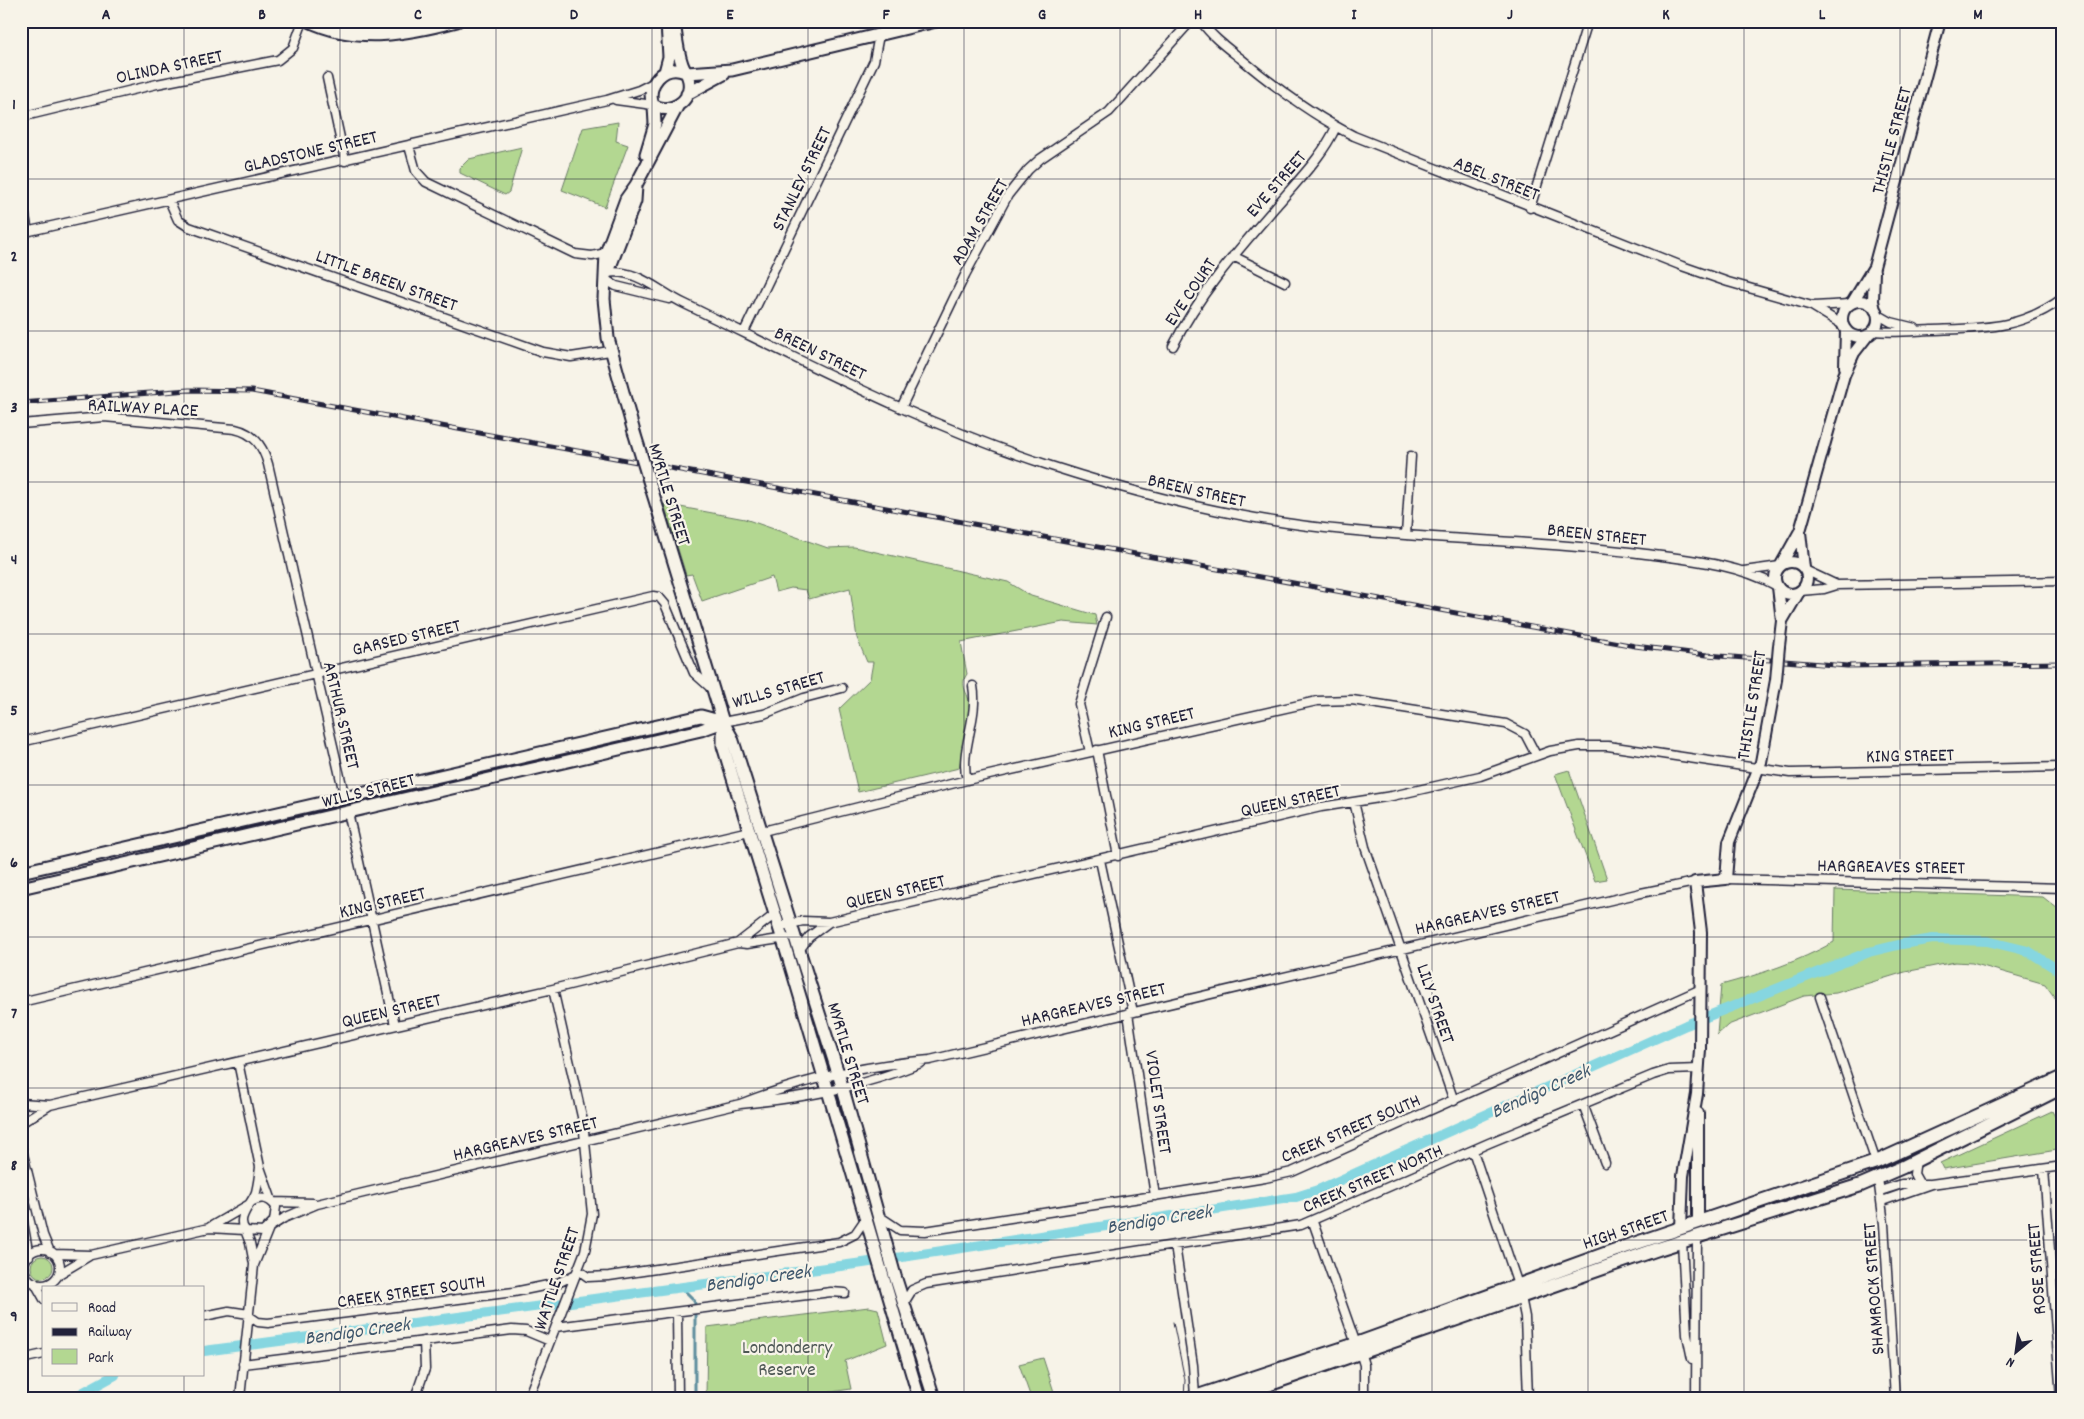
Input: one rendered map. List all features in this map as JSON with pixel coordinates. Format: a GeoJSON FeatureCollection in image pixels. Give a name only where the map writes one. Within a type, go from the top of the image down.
{"type":"FeatureCollection","features":[{"type":"Feature","properties":{"kind":"highway","name":"HIGH STREET"},"geometry":{"type":"LineString","coordinates":[[1230,1398],[1358,1348],[1681,1235],[1698,1222],[1876,1162],[1965,1124],[2063,1077]]}},
{"type":"Feature","properties":{"kind":"highway","name":"HIGH STREET"},"geometry":{"type":"LineString","coordinates":[[1681,1235],[1697,1236],[1820,1199],[1879,1185],[1916,1160],[2063,1087]]}},
{"type":"Feature","properties":{"kind":"highway"},"geometry":{"type":"LineString","coordinates":[[1876,1162],[1879,1185]]}},
{"type":"Feature","properties":{"kind":"highway"},"geometry":{"type":"LineString","coordinates":[[1697,1236],[1698,1222]]}},
{"type":"Feature","properties":{"kind":"highway","name":"HIGH STREET"},"geometry":{"type":"LineString","coordinates":[[1194,1398],[1358,1348]]}},
{"type":"Feature","properties":{"kind":"main road"},"geometry":{"type":"LineString","coordinates":[[309,21],[321,27],[376,35],[411,32],[457,21]]}},
{"type":"Feature","properties":{"kind":"main road"},"geometry":{"type":"LineString","coordinates":[[334,21],[382,27],[423,21]]}},
{"type":"Feature","properties":{"kind":"main road"},"geometry":{"type":"LineString","coordinates":[[666,21],[669,56],[665,72],[655,82],[650,94],[654,106],[666,110],[677,107],[687,94],[690,86],[679,54],[674,21]]}},
{"type":"Feature","properties":{"kind":"main road"},"geometry":{"type":"LineString","coordinates":[[665,72],[678,69],[686,73],[732,70],[936,21]]}},
{"type":"Feature","properties":{"kind":"main road"},"geometry":{"type":"LineString","coordinates":[[687,94],[732,70]]}},
{"type":"Feature","properties":{"kind":"main road","name":"MYRTLE STREET"},"geometry":{"type":"LineString","coordinates":[[606,277],[635,201],[636,184],[655,124],[654,106]]}},
{"type":"Feature","properties":{"kind":"main road","name":"MYRTLE STREET"},"geometry":{"type":"LineString","coordinates":[[677,107],[626,199],[606,253],[605,315],[610,351],[713,690],[722,722],[723,746],[828,1092],[871,1217],[887,1247],[889,1277],[919,1398]]}},
{"type":"Feature","properties":{"kind":"main road","name":"WILLS STREET"},"geometry":{"type":"LineString","coordinates":[[21,872],[701,716],[722,722]]}},
{"type":"Feature","properties":{"kind":"main road","name":"MYRTLE STREET"},"geometry":{"type":"LineString","coordinates":[[722,722],[732,738],[763,831],[843,1089],[871,1217],[875,1248],[904,1303],[934,1398]]}},
{"type":"Feature","properties":{"kind":"main road","name":"WILLS STREET"},"geometry":{"type":"LineString","coordinates":[[21,888],[701,730],[722,722]]}},
{"type":"Feature","properties":{"kind":"main road","name":"ARTHUR STREET"},"geometry":{"type":"LineString","coordinates":[[345,798],[348,812]]}},
{"type":"Feature","properties":{"kind":"street","name":"OLINDA STREET"},"geometry":{"type":"LineString","coordinates":[[21,117],[157,84],[278,60],[293,48],[303,21]]}},
{"type":"Feature","properties":{"kind":"street","name":"ADAM STREET"},"geometry":{"type":"LineString","coordinates":[[901,408],[965,274],[1008,195],[1028,170],[1040,159],[1109,112],[1191,21]]}},
{"type":"Feature","properties":{"kind":"street","name":"ABEL STREET"},"geometry":{"type":"LineString","coordinates":[[1201,21],[1211,33],[1269,82],[1336,127],[1530,208],[1706,275],[1812,306],[1844,327]]}},
{"type":"Feature","properties":{"kind":"street"},"geometry":{"type":"LineString","coordinates":[[1530,208],[1588,21]]}},
{"type":"Feature","properties":{"kind":"street","name":"THISTLE STREET"},"geometry":{"type":"LineString","coordinates":[[1876,312],[1873,301],[1874,267],[1940,21]]}},
{"type":"Feature","properties":{"kind":"street","name":"STANLEY STREET"},"geometry":{"type":"LineString","coordinates":[[744,332],[874,61],[878,35]]}},
{"type":"Feature","properties":{"kind":"street"},"geometry":{"type":"LineString","coordinates":[[327,78],[345,160]]}},
{"type":"Feature","properties":{"kind":"street","name":"GLADSTONE STREET"},"geometry":{"type":"LineString","coordinates":[[25,233],[607,100],[639,90],[655,82]]}},
{"type":"Feature","properties":{"kind":"street","name":"GLADSTONE STREET"},"geometry":{"type":"LineString","coordinates":[[607,100],[627,100],[654,106]]}},
{"type":"Feature","properties":{"kind":"street","name":"EVE STREET"},"geometry":{"type":"LineString","coordinates":[[1233,256],[1320,154],[1336,127]]}},
{"type":"Feature","properties":{"kind":"street"},"geometry":{"type":"LineString","coordinates":[[409,146],[416,172],[426,182],[575,254],[592,256],[606,253]]}},
{"type":"Feature","properties":{"kind":"street"},"geometry":{"type":"LineString","coordinates":[[21,194],[25,233]]}},
{"type":"Feature","properties":{"kind":"street","name":"LITTLE BREEN STREET"},"geometry":{"type":"LineString","coordinates":[[169,200],[178,220],[189,227],[543,352],[571,357],[610,351]]}},
{"type":"Feature","properties":{"kind":"street"},"geometry":{"type":"LineString","coordinates":[[1233,256],[1286,282]]}},
{"type":"Feature","properties":{"kind":"street","name":"EVE COURT"},"geometry":{"type":"LineString","coordinates":[[1173,346],[1193,308],[1233,256]]}},
{"type":"Feature","properties":{"kind":"street","name":"THISTLE STREET"},"geometry":{"type":"LineString","coordinates":[[1851,304],[1874,267]]}},
{"type":"Feature","properties":{"kind":"street","name":"BREEN STREET"},"geometry":{"type":"LineString","coordinates":[[678,301],[616,286],[606,277],[618,271],[630,274],[678,301],[901,408],[1016,455],[1180,504],[1234,515],[1343,530],[1581,545],[1692,560],[1744,571],[1778,586]]}},
{"type":"Feature","properties":{"kind":"street"},"geometry":{"type":"LineString","coordinates":[[1844,327],[1856,336],[1870,333],[1998,327],[2014,324],[2040,313],[2063,298]]}},
{"type":"Feature","properties":{"kind":"street"},"geometry":{"type":"LineString","coordinates":[[1844,375],[1843,313],[1851,304],[1868,303],[1876,312],[1891,322],[1927,330]]}},
{"type":"Feature","properties":{"kind":"street","name":"ABEL STREET"},"geometry":{"type":"LineString","coordinates":[[1812,306],[1851,304]]}},
{"type":"Feature","properties":{"kind":"street"},"geometry":{"type":"LineString","coordinates":[[1876,312],[1876,326],[1854,353],[1844,375],[1800,531],[1775,575],[1778,586],[1790,594],[1837,585],[2063,581]]}},
{"type":"Feature","properties":{"kind":"street","name":"RAILWAY PLACE"},"geometry":{"type":"LineString","coordinates":[[21,424],[112,418],[235,429],[247,433],[259,443]]}},
{"type":"Feature","properties":{"kind":"street","name":"ARTHUR STREET"},"geometry":{"type":"LineString","coordinates":[[259,443],[268,464],[345,798]]}},
{"type":"Feature","properties":{"kind":"street"},"geometry":{"type":"LineString","coordinates":[[1406,535],[1411,456]]}},
{"type":"Feature","properties":{"kind":"street"},"geometry":{"type":"LineString","coordinates":[[1799,591],[1806,584],[1800,531]]}},
{"type":"Feature","properties":{"kind":"street"},"geometry":{"type":"LineString","coordinates":[[1781,565],[1791,562],[1837,585]]}},
{"type":"Feature","properties":{"kind":"street","name":"BREEN STREET"},"geometry":{"type":"LineString","coordinates":[[1744,571],[1781,565]]}},
{"type":"Feature","properties":{"kind":"street","name":"THISTLE STREET"},"geometry":{"type":"LineString","coordinates":[[1726,879],[1729,842],[1759,769],[1768,727],[1776,680],[1782,621],[1778,586]]}},
{"type":"Feature","properties":{"kind":"street","name":"THISTLE STREET"},"geometry":{"type":"LineString","coordinates":[[1782,621],[1799,591]]}},
{"type":"Feature","properties":{"kind":"street","name":"GARSED STREET"},"geometry":{"type":"LineString","coordinates":[[21,742],[652,596],[659,597],[665,604],[695,676],[713,690]]}},
{"type":"Feature","properties":{"kind":"street"},"geometry":{"type":"LineString","coordinates":[[1106,617],[1079,704],[1093,751],[1118,856]]}},
{"type":"Feature","properties":{"kind":"street"},"geometry":{"type":"LineString","coordinates":[[967,780],[965,764],[975,710],[973,686]]}},
{"type":"Feature","properties":{"kind":"street","name":"WILLS STREET"},"geometry":{"type":"LineString","coordinates":[[722,722],[764,714],[804,698],[842,688]]}},
{"type":"Feature","properties":{"kind":"street","name":"KING STREET"},"geometry":{"type":"LineString","coordinates":[[763,831],[967,780],[1300,703],[1336,700],[1367,702],[1506,724],[1525,734],[1536,756]]}},
{"type":"Feature","properties":{"kind":"street","name":"QUEEN STREET"},"geometry":{"type":"LineString","coordinates":[[779,927],[804,921],[830,922],[1321,807],[1480,776],[1567,747],[1608,746],[1759,769]]}},
{"type":"Feature","properties":{"kind":"street","name":"KING STREET"},"geometry":{"type":"LineString","coordinates":[[1759,769],[1800,773],[2063,767]]}},
{"type":"Feature","properties":{"kind":"street","name":"LILY STREET"},"geometry":{"type":"LineString","coordinates":[[1354,802],[1365,847],[1454,1101]]}},
{"type":"Feature","properties":{"kind":"street","name":"ARTHUR STREET"},"geometry":{"type":"LineString","coordinates":[[348,812],[395,1025]]}},
{"type":"Feature","properties":{"kind":"street","name":"KING STREET"},"geometry":{"type":"LineString","coordinates":[[21,1002],[749,831]]}},
{"type":"Feature","properties":{"kind":"street","name":"VIOLET STREET"},"geometry":{"type":"LineString","coordinates":[[1100,860],[1130,1012],[1155,1196]]}},
{"type":"Feature","properties":{"kind":"street","name":"HARGREAVES STREET"},"geometry":{"type":"LineString","coordinates":[[740,1104],[765,1094],[838,1074],[887,1064],[930,1060],[1695,882],[1726,879],[2063,888]]}},
{"type":"Feature","properties":{"kind":"street"},"geometry":{"type":"LineString","coordinates":[[1694,1366],[1687,1335],[1681,1235],[1683,1176],[1697,1094],[1699,1069],[1699,978],[1702,932],[1695,882]]}},
{"type":"Feature","properties":{"kind":"street","name":"QUEEN STREET"},"geometry":{"type":"LineString","coordinates":[[738,943],[774,915]]}},
{"type":"Feature","properties":{"kind":"street","name":"QUEEN STREET"},"geometry":{"type":"LineString","coordinates":[[800,950],[810,937],[830,922]]}},
{"type":"Feature","properties":{"kind":"street","name":"QUEEN STREET"},"geometry":{"type":"LineString","coordinates":[[21,1103],[50,1105],[553,989],[738,943],[747,944],[783,939],[796,935]]}},
{"type":"Feature","properties":{"kind":"street","name":"WATTLE STREET"},"geometry":{"type":"LineString","coordinates":[[528,1398],[577,1272],[589,1236],[592,1214],[582,1121],[553,989]]}},
{"type":"Feature","properties":{"kind":"street","name":"CREEK STREET SOUTH"},"geometry":{"type":"LineString","coordinates":[[871,1217],[898,1229],[918,1232],[1155,1196],[1292,1172],[1699,990]]}},
{"type":"Feature","properties":{"kind":"street"},"geometry":{"type":"LineString","coordinates":[[1820,997],[1876,1162]]}},
{"type":"Feature","properties":{"kind":"street","name":"HARGREAVES STREET"},"geometry":{"type":"LineString","coordinates":[[269,1228],[291,1214],[317,1204],[740,1104],[843,1089],[890,1076],[930,1060]]}},
{"type":"Feature","properties":{"kind":"street"},"geometry":{"type":"LineString","coordinates":[[238,1062],[260,1168],[276,1215],[254,1266]]}},
{"type":"Feature","properties":{"kind":"street","name":"CREEK STREET NORTH"},"geometry":{"type":"LineString","coordinates":[[904,1303],[912,1290],[926,1284],[1313,1222],[1473,1151],[1661,1072],[1699,1069]]}},
{"type":"Feature","properties":{"kind":"street"},"geometry":{"type":"LineString","coordinates":[[1697,1094],[1700,1130],[1698,1222]]}},
{"type":"Feature","properties":{"kind":"street"},"geometry":{"type":"LineString","coordinates":[[1583,1104],[1605,1163]]}},
{"type":"Feature","properties":{"kind":"street","name":"QUEEN STREET"},"geometry":{"type":"LineString","coordinates":[[21,1123],[50,1105]]}},
{"type":"Feature","properties":{"kind":"street"},"geometry":{"type":"LineString","coordinates":[[21,1110],[21,1123]]}},
{"type":"Feature","properties":{"kind":"street"},"geometry":{"type":"LineString","coordinates":[[21,1146],[43,1235],[59,1263],[55,1286]]}},
{"type":"Feature","properties":{"kind":"street"},"geometry":{"type":"LineString","coordinates":[[1473,1151],[1520,1290],[1525,1317],[1528,1398]]}},
{"type":"Feature","properties":{"kind":"street"},"geometry":{"type":"LineString","coordinates":[[1916,1160],[1914,1174],[1919,1183]]}},
{"type":"Feature","properties":{"kind":"street"},"geometry":{"type":"LineString","coordinates":[[1882,1201],[1931,1184],[2062,1166],[2063,1175]]}},
{"type":"Feature","properties":{"kind":"street"},"geometry":{"type":"LineString","coordinates":[[240,1398],[254,1266],[250,1243],[244,1230],[243,1214],[250,1204],[256,1189],[260,1168]]}},
{"type":"Feature","properties":{"kind":"street","name":"ROSE STREET"},"geometry":{"type":"LineString","coordinates":[[2044,1168],[2061,1398]]}},
{"type":"Feature","properties":{"kind":"street"},"geometry":{"type":"LineString","coordinates":[[1879,1185],[1931,1184]]}},
{"type":"Feature","properties":{"kind":"street","name":"SHAMROCK STREET"},"geometry":{"type":"LineString","coordinates":[[1879,1185],[1882,1201],[1895,1398]]}},
{"type":"Feature","properties":{"kind":"street"},"geometry":{"type":"LineString","coordinates":[[21,1281],[46,1285],[91,1256],[208,1228],[261,1198],[272,1202]]}},
{"type":"Feature","properties":{"kind":"street","name":"HARGREAVES STREET"},"geometry":{"type":"LineString","coordinates":[[272,1202],[317,1204]]}},
{"type":"Feature","properties":{"kind":"street"},"geometry":{"type":"LineString","coordinates":[[21,1210],[26,1259],[25,1271],[42,1296]]}},
{"type":"Feature","properties":{"kind":"street"},"geometry":{"type":"LineString","coordinates":[[577,1272],[588,1277],[609,1276],[839,1242],[854,1234],[871,1217]]}},
{"type":"Feature","properties":{"kind":"street"},"geometry":{"type":"LineString","coordinates":[[1313,1222],[1364,1364],[1364,1398]]}},
{"type":"Feature","properties":{"kind":"street"},"geometry":{"type":"LineString","coordinates":[[208,1228],[244,1230],[257,1233],[269,1228]]}},
{"type":"Feature","properties":{"kind":"street"},"geometry":{"type":"LineString","coordinates":[[1696,1398],[1694,1366],[1697,1236]]}},
{"type":"Feature","properties":{"kind":"street"},"geometry":{"type":"LineString","coordinates":[[1175,1245],[1193,1365],[1194,1398]]}},
{"type":"Feature","properties":{"kind":"street"},"geometry":{"type":"LineString","coordinates":[[26,1259],[39,1250],[91,1256]]}},
{"type":"Feature","properties":{"kind":"street","name":"CREEK STREET SOUTH"},"geometry":{"type":"LineString","coordinates":[[205,1316],[230,1311],[249,1315],[258,1322],[268,1324],[514,1292],[558,1282],[577,1272]]}},
{"type":"Feature","properties":{"kind":"street"},"geometry":{"type":"LineString","coordinates":[[556,1327],[831,1292],[845,1293]]}},
{"type":"Feature","properties":{"kind":"street"},"geometry":{"type":"LineString","coordinates":[[677,1312],[678,1398]]}},
{"type":"Feature","properties":{"kind":"street"},"geometry":{"type":"LineString","coordinates":[[244,1360],[516,1330],[526,1331],[550,1341]]}},
{"type":"Feature","properties":{"kind":"street"},"geometry":{"type":"LineString","coordinates":[[415,1398],[426,1369],[424,1341]]}},
{"type":"Feature","properties":{"kind":"street"},"geometry":{"type":"LineString","coordinates":[[21,1360],[42,1355]]}},
{"type":"Feature","properties":{"kind":"green space"},"geometry":{"type":"Polygon","coordinates":[[[618,122],[616,141],[628,145],[605,207],[562,190],[583,128],[618,122]]]}},
{"type":"Feature","properties":{"kind":"green space"},"geometry":{"type":"Polygon","coordinates":[[[522,147],[509,192],[505,195],[460,173],[460,168],[469,159],[522,147]]]}},
{"type":"Feature","properties":{"kind":"green space"},"geometry":{"type":"Polygon","coordinates":[[[664,504],[745,519],[828,548],[854,547],[1008,582],[1031,596],[1095,615],[1097,625],[1063,622],[961,642],[967,674],[964,685],[970,710],[959,768],[858,792],[839,709],[870,679],[873,662],[867,662],[857,638],[850,588],[809,599],[806,590],[791,588],[776,592],[772,577],[702,601],[692,574],[686,575],[664,504]]]}},
{"type":"Feature","properties":{"kind":"green space"},"geometry":{"type":"Polygon","coordinates":[[[1569,770],[1607,879],[1595,881],[1555,774],[1569,770]]]}},
{"type":"Feature","properties":{"kind":"green space"},"geometry":{"type":"Polygon","coordinates":[[[1835,890],[2043,897],[2063,913],[2063,1009],[2045,984],[1972,963],[1955,962],[1905,972],[1836,993],[1804,996],[1728,1025],[1717,1035],[1721,985],[1779,967],[1807,956],[1834,942],[1835,890]]]}},
{"type":"Feature","properties":{"kind":"green space"},"geometry":{"type":"Polygon","coordinates":[[[2052,1111],[2063,1132],[2063,1149],[1943,1169],[1940,1163],[2052,1111]]]}},
{"type":"Feature","properties":{"kind":"green space"},"geometry":{"type":"Polygon","coordinates":[[[42,1256],[50,1259],[53,1267],[50,1275],[42,1278],[34,1275],[31,1267],[34,1259],[42,1256]]]}},
{"type":"Feature","properties":{"kind":"green space","name":"Londonderry Reserve"},"geometry":{"type":"Polygon","coordinates":[[[869,1307],[878,1309],[887,1344],[845,1361],[851,1389],[793,1398],[706,1398],[707,1327],[869,1307]]]}},
{"type":"Feature","properties":{"kind":"green space"},"geometry":{"type":"Polygon","coordinates":[[[1043,1358],[1056,1398],[1031,1398],[1019,1364],[1043,1358]]]}},
{"type":"Feature","properties":{"kind":"waterway","name":"Bendigo Creek"},"geometry":{"type":"LineString","coordinates":[[205,1351],[863,1263],[1296,1197],[1318,1190],[1686,1025],[1869,952],[1933,939],[1987,941],[2028,951],[2063,973]]}},
{"type":"Feature","properties":{"kind":"waterway"},"geometry":{"type":"LineString","coordinates":[[681,1287],[694,1300],[695,1304],[695,1398]]}},
{"type":"Feature","properties":{"kind":"waterway","name":"Bendigo Creek"},"geometry":{"type":"LineString","coordinates":[[73,1398],[113,1376]]}},
{"type":"Feature","properties":{"kind":"tram line"},"geometry":{"type":"LineString","coordinates":[[1173,1322],[1185,1380],[1184,1398]]}},
{"type":"Feature","properties":{"kind":"railway"},"geometry":{"type":"LineString","coordinates":[[21,403],[189,390],[252,391],[1635,646],[1707,655],[1847,666],[2063,663]]}}]}
